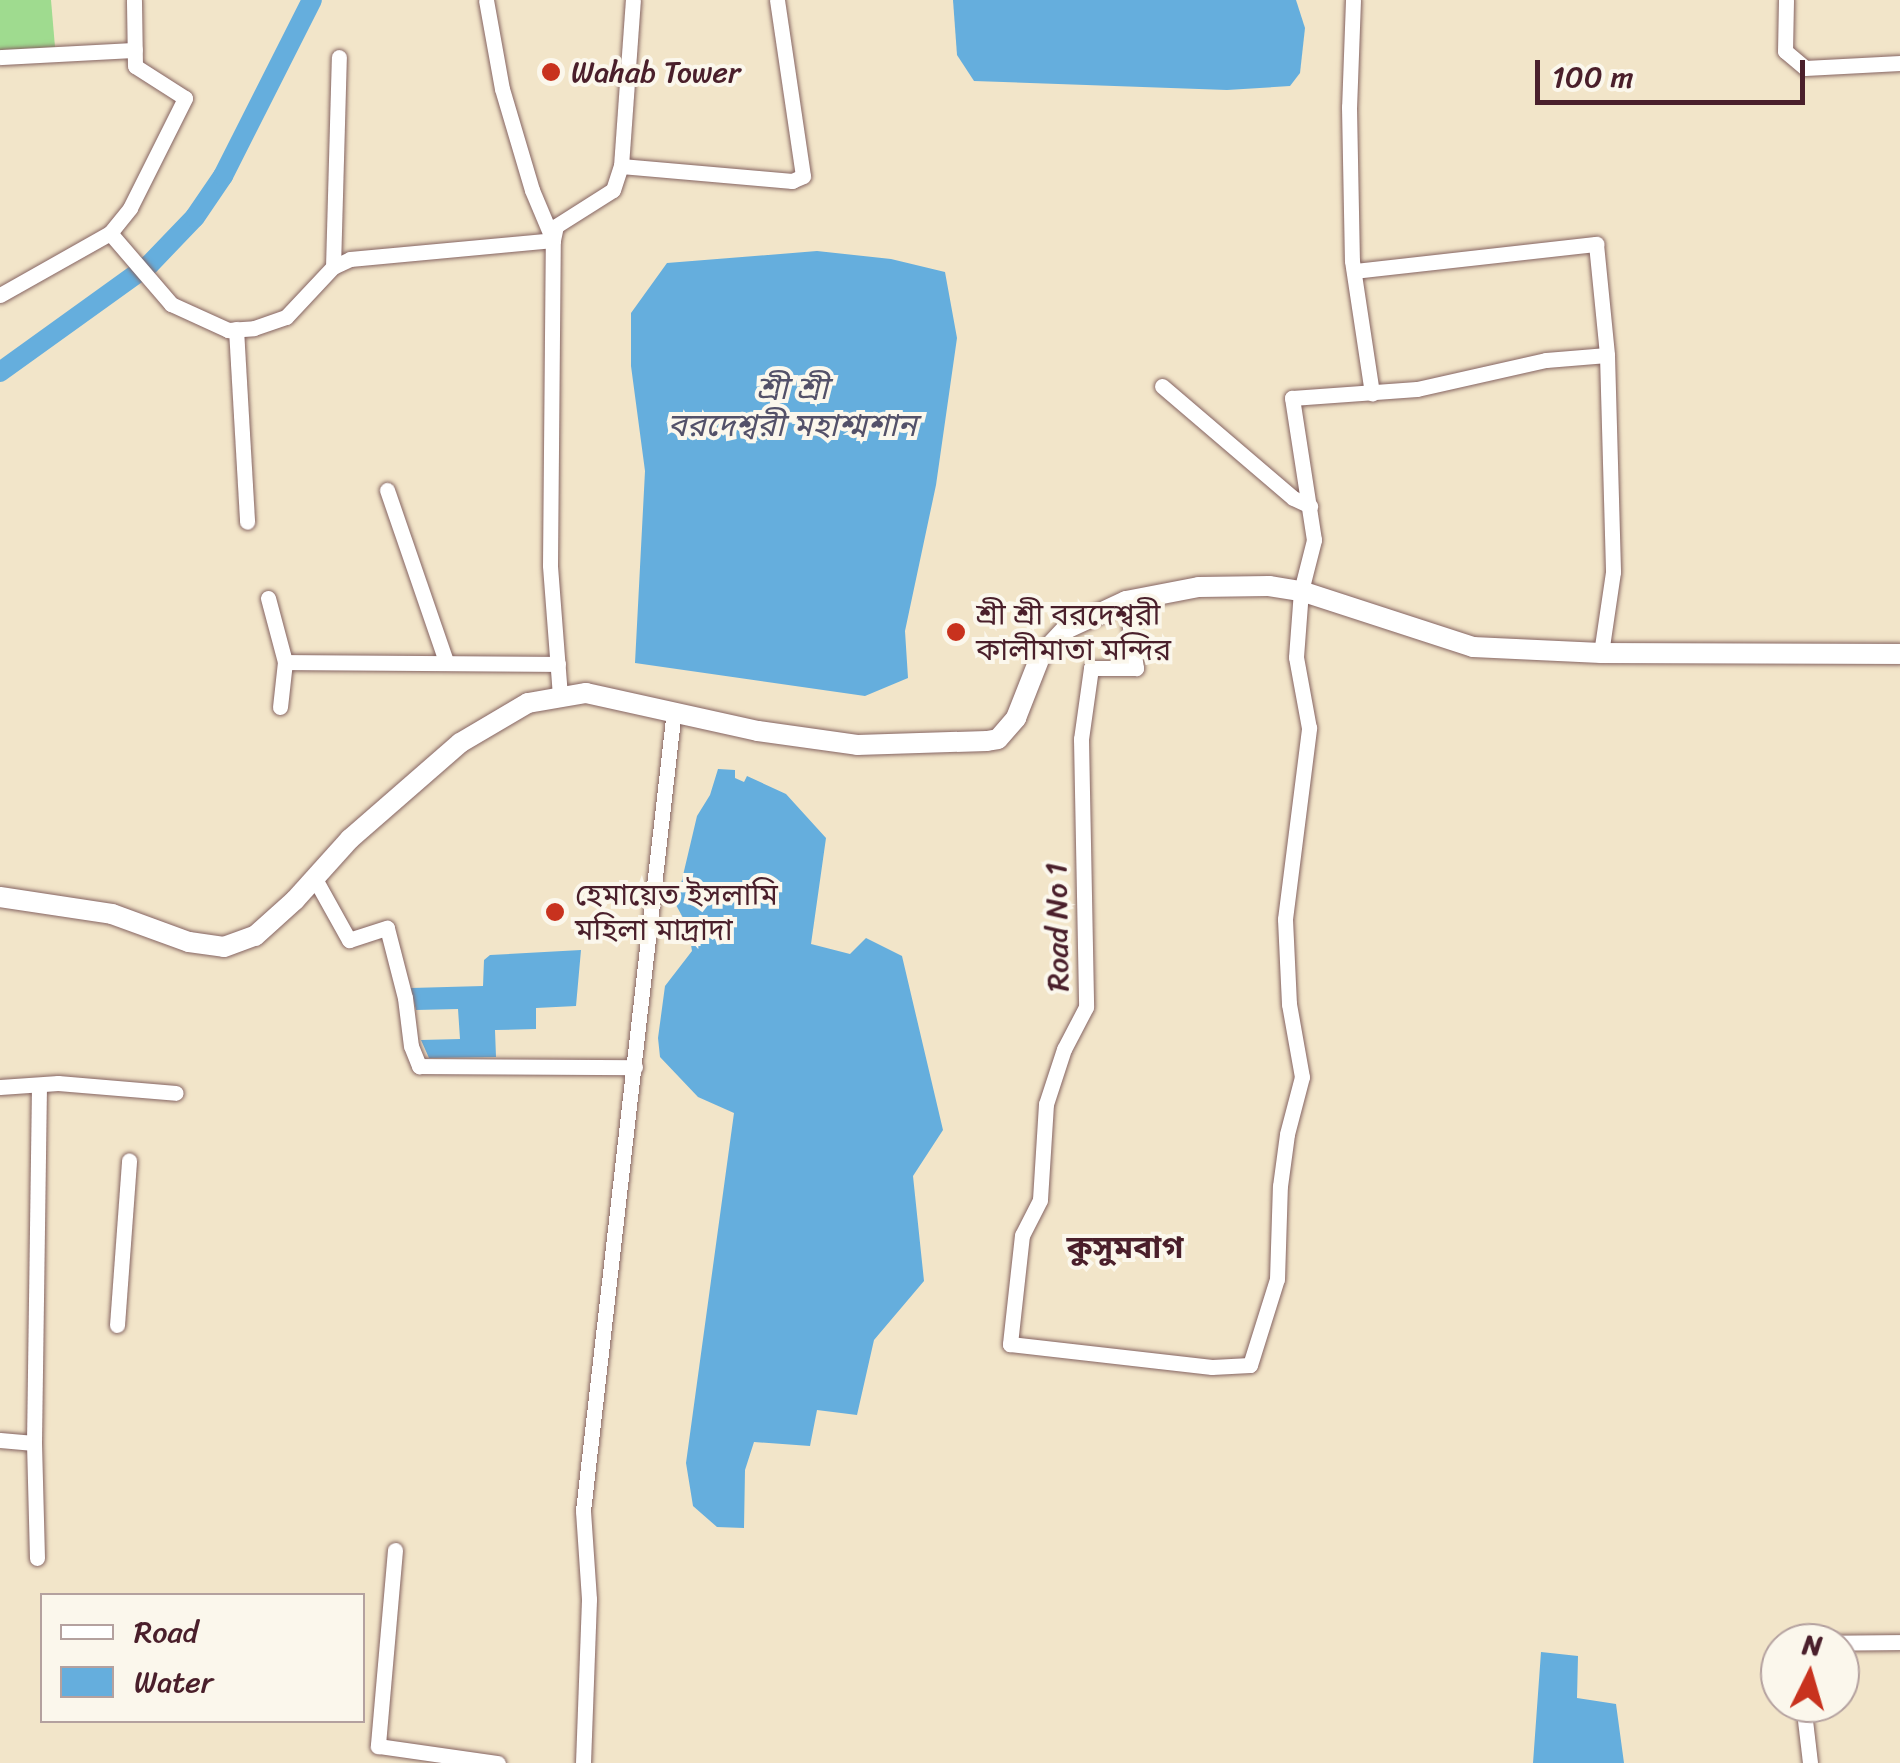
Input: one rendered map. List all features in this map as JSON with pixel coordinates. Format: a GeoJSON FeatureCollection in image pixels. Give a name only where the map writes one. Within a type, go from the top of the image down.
{"type":"FeatureCollection","features":[{"type":"Feature","properties":{"kind":"street"},"geometry":{"type":"LineString","coordinates":[[0,295],[110,233],[130,208],[185,98],[135,66],[134,0]]}},
{"type":"Feature","properties":{"kind":"street"},"geometry":{"type":"LineString","coordinates":[[486,0],[502,89],[532,190],[553,240]]}},
{"type":"Feature","properties":{"kind":"street"},"geometry":{"type":"LineString","coordinates":[[560,696],[550,566],[553,240],[556,226],[613,190],[621,166],[633,0]]}},
{"type":"Feature","properties":{"kind":"street"},"geometry":{"type":"LineString","coordinates":[[621,166],[792,180],[804,176],[777,0]]}},
{"type":"Feature","properties":{"kind":"street"},"geometry":{"type":"LineString","coordinates":[[1353,0],[1349,107],[1354,271],[1372,394]]}},
{"type":"Feature","properties":{"kind":"street"},"geometry":{"type":"LineString","coordinates":[[1786,0],[1785,52],[1805,68],[1900,63]]}},
{"type":"Feature","properties":{"kind":"street"},"geometry":{"type":"LineString","coordinates":[[0,56],[135,50]]}},
{"type":"Feature","properties":{"kind":"street"},"geometry":{"type":"LineString","coordinates":[[334,267],[339,58]]}},
{"type":"Feature","properties":{"kind":"street"},"geometry":{"type":"LineString","coordinates":[[110,233],[171,304],[196,319],[236,329],[286,316],[334,267],[350,259],[553,240]]}},
{"type":"Feature","properties":{"kind":"street"},"geometry":{"type":"LineString","coordinates":[[1354,271],[1596,244],[1607,355],[1614,572],[1601,653]]}},
{"type":"Feature","properties":{"kind":"street"},"geometry":{"type":"LineString","coordinates":[[236,329],[247,522]]}},
{"type":"Feature","properties":{"kind":"street"},"geometry":{"type":"LineString","coordinates":[[1301,591],[1314,540],[1292,398],[1433,386],[1546,360],[1607,355]]}},
{"type":"Feature","properties":{"kind":"street"},"geometry":{"type":"LineString","coordinates":[[1162,386],[1293,498],[1310,506]]}},
{"type":"Feature","properties":{"kind":"street"},"geometry":{"type":"LineString","coordinates":[[386,490],[420,575],[446,662]]}},
{"type":"Feature","properties":{"kind":"street"},"geometry":{"type":"LineString","coordinates":[[0,897],[112,914],[189,942],[224,947],[254,936],[315,879],[350,839],[460,743],[528,703],[586,693],[758,731],[857,745],[998,739],[1016,718],[1040,657],[1066,629],[1126,602],[1198,587],[1269,586],[1301,591],[1473,648],[1601,653],[1900,654]]}},
{"type":"Feature","properties":{"kind":"street","name":"Road No 1"},"geometry":{"type":"LineString","coordinates":[[1126,602],[1136,668],[1091,668],[1081,739],[1086,1006],[1064,1049],[1046,1104],[1040,1200],[1022,1234],[1010,1344],[1212,1367],[1250,1364],[1259,1342],[1278,1279],[1280,1186],[1287,1134],[1302,1077],[1289,1004],[1286,919],[1309,728],[1296,657],[1301,591]]}},
{"type":"Feature","properties":{"kind":"street"},"geometry":{"type":"LineString","coordinates":[[268,598],[285,662],[280,707]]}},
{"type":"Feature","properties":{"kind":"street"},"geometry":{"type":"LineString","coordinates":[[285,662],[558,664]]}},
{"type":"Feature","properties":{"kind":"street"},"geometry":{"type":"LineString","coordinates":[[584,1763],[589,1599],[584,1511],[674,710]]}},
{"type":"Feature","properties":{"kind":"street"},"geometry":{"type":"LineString","coordinates":[[315,879],[349,940],[387,928],[405,998],[411,1046],[419,1066],[635,1067]]}},
{"type":"Feature","properties":{"kind":"street"},"geometry":{"type":"LineString","coordinates":[[0,1088],[58,1083],[176,1093]]}},
{"type":"Feature","properties":{"kind":"street"},"geometry":{"type":"LineString","coordinates":[[37,1558],[34,1443],[39,1086]]}},
{"type":"Feature","properties":{"kind":"street"},"geometry":{"type":"LineString","coordinates":[[117,1325],[129,1160]]}},
{"type":"Feature","properties":{"kind":"street"},"geometry":{"type":"LineString","coordinates":[[0,1440],[34,1443]]}},
{"type":"Feature","properties":{"kind":"street"},"geometry":{"type":"LineString","coordinates":[[396,1550],[378,1746],[498,1763]]}},
{"type":"Feature","properties":{"kind":"street"},"geometry":{"type":"LineString","coordinates":[[1860,1642],[1900,1642]]}},
{"type":"Feature","properties":{"kind":"street"},"geometry":{"type":"LineString","coordinates":[[1805,1723],[1810,1763]]}},
{"type":"Feature","properties":{"kind":"green space"},"geometry":{"type":"Polygon","coordinates":[[[0,0],[51,0],[55,47],[0,50],[0,0]]]}},
{"type":"Feature","properties":{"kind":"water"},"geometry":{"type":"Polygon","coordinates":[[[953,0],[1296,0],[1305,28],[1300,73],[1290,86],[1227,90],[974,81],[957,55],[953,0]]]}},
{"type":"Feature","properties":{"kind":"water","name":"শ্রী শ্রী বরদেশ্বরী মহাশ্মশান"},"geometry":{"type":"Polygon","coordinates":[[[817,251],[891,259],[945,272],[957,338],[936,485],[905,631],[908,678],[865,696],[635,663],[645,471],[631,366],[631,313],[667,263],[817,251]]]}},
{"type":"Feature","properties":{"kind":"water"},"geometry":{"type":"Polygon","coordinates":[[[718,769],[735,770],[735,778],[744,782],[747,776],[786,794],[826,838],[811,944],[850,954],[866,938],[902,956],[943,1130],[913,1176],[924,1281],[874,1340],[857,1415],[817,1410],[810,1446],[754,1442],[745,1470],[744,1528],[717,1527],[693,1506],[686,1463],[734,1113],[698,1097],[660,1057],[658,1038],[665,986],[692,951],[688,927],[676,905],[697,816],[710,795],[718,769]]]}},
{"type":"Feature","properties":{"kind":"water"},"geometry":{"type":"Polygon","coordinates":[[[581,950],[576,1006],[536,1008],[536,1029],[495,1030],[496,1057],[429,1058],[421,1040],[460,1039],[458,1009],[416,1010],[411,988],[483,986],[484,960],[490,955],[581,950]]]}},
{"type":"Feature","properties":{"kind":"water"},"geometry":{"type":"Polygon","coordinates":[[[1541,1652],[1578,1656],[1577,1698],[1616,1704],[1624,1763],[1533,1763],[1541,1652]]]}},
{"type":"Feature","properties":{"kind":"waterway"},"geometry":{"type":"LineString","coordinates":[[0,372],[149,265],[195,217],[223,176],[312,0]]}},
{"type":"Feature","properties":{"kind":"place","name":"Wahab Tower"},"geometry":{"type":"Point","coordinates":[551,72]}},
{"type":"Feature","properties":{"kind":"place","name":"শ্রী শ্রী বরদেশ্বরী কালীমাতা মন্দির"},"geometry":{"type":"Point","coordinates":[956,632]}},
{"type":"Feature","properties":{"kind":"place","name":"হেমায়েত ইসলামি মহিলা মাদ্রাদা"},"geometry":{"type":"Point","coordinates":[555,912]}},
{"type":"Feature","properties":{"kind":"district","name":"কুসুমবাগ"},"geometry":{"type":"Point","coordinates":[1125,1248]}}]}
